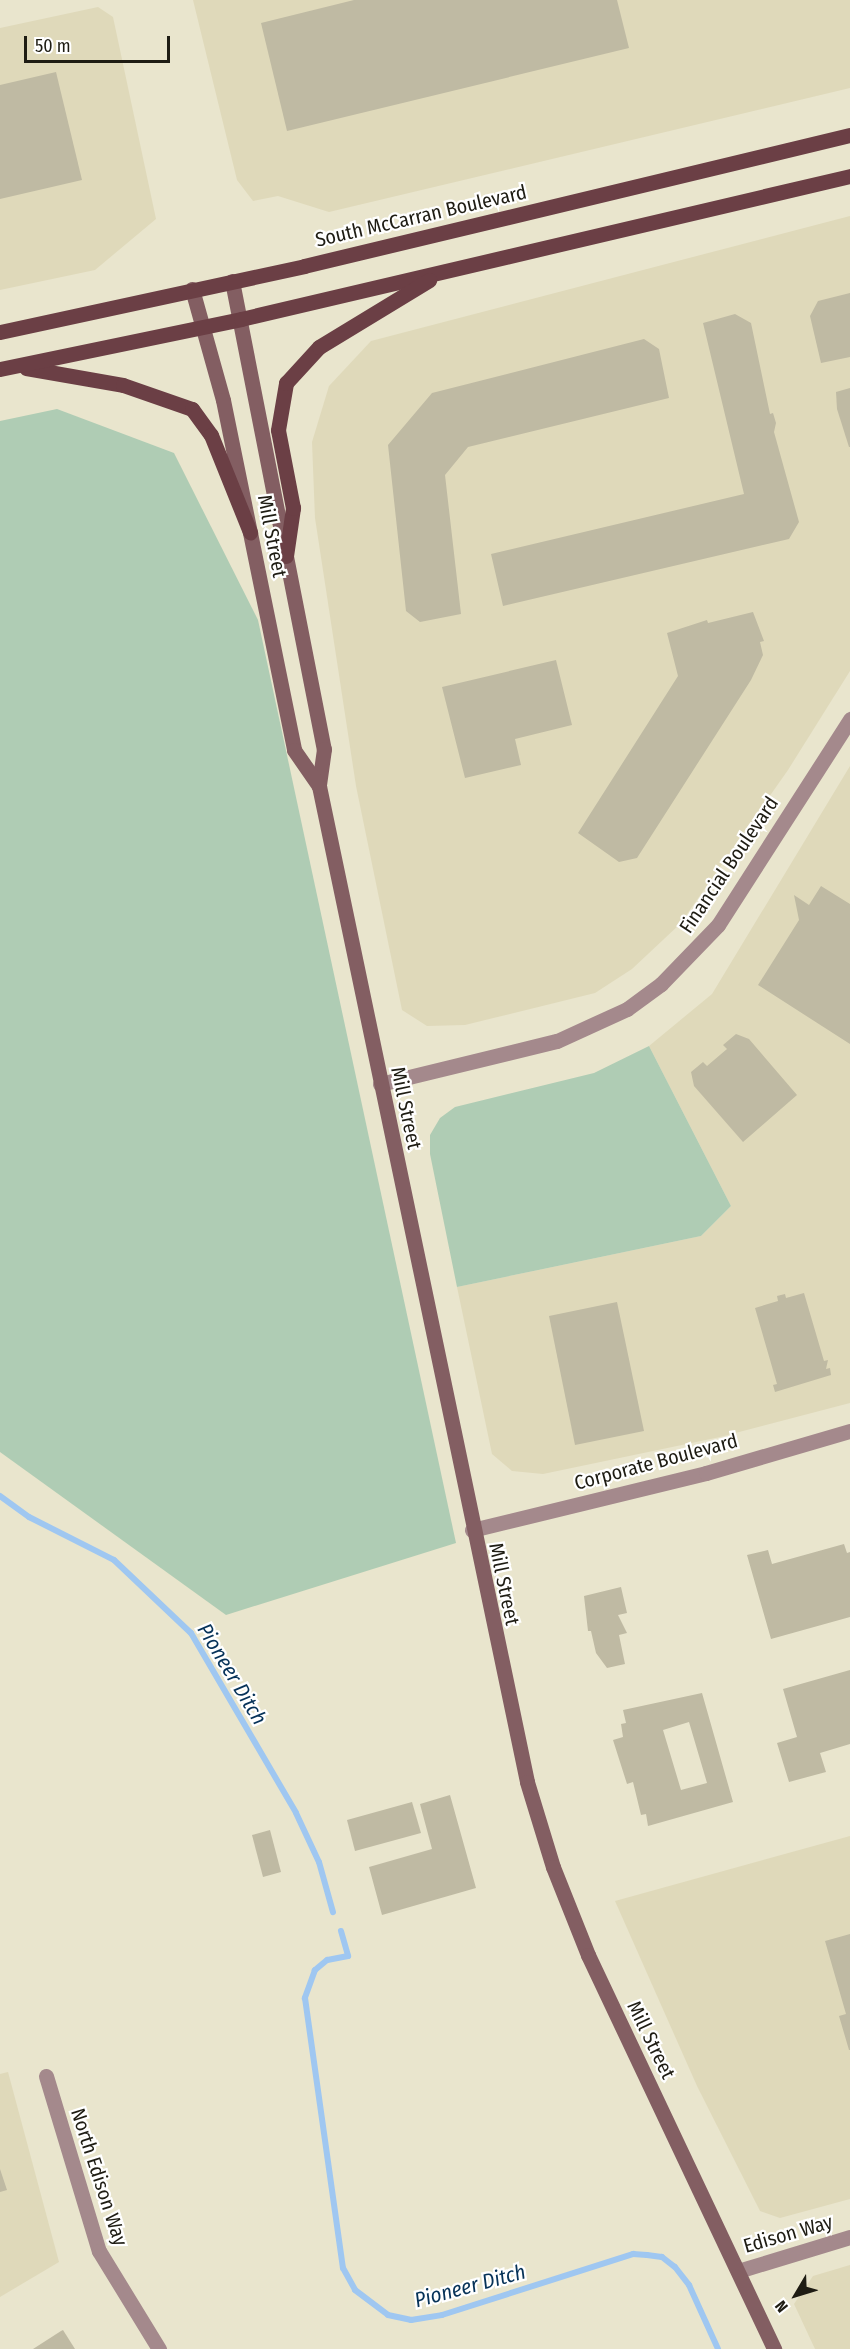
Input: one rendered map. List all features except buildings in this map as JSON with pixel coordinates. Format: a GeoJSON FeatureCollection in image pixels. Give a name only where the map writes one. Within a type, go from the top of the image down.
{"type":"FeatureCollection","features":[{"type":"Feature","properties":{"kind":"main road","name":"South McCarran Boulevard"},"geometry":{"type":"LineString","coordinates":[[0,332],[232,281],[850,135]]}},
{"type":"Feature","properties":{"kind":"main road"},"geometry":{"type":"LineString","coordinates":[[5,368],[242,319],[850,176]]}},
{"type":"Feature","properties":{"kind":"main road"},"geometry":{"type":"LineString","coordinates":[[286,556],[293,508],[278,429],[286,383],[319,347],[445,271]]}},
{"type":"Feature","properties":{"kind":"main road","name":"Mill Street"},"geometry":{"type":"LineString","coordinates":[[232,281],[242,319],[324,749],[319,786],[516,1740],[553,1867],[601,1984],[774,2349]]}},
{"type":"Feature","properties":{"kind":"main road","name":"Mill Street"},"geometry":{"type":"LineString","coordinates":[[192,289],[204,327],[250,532],[294,750],[319,786]]}},
{"type":"Feature","properties":{"kind":"main road"},"geometry":{"type":"LineString","coordinates":[[5,368],[60,371],[114,383],[192,409],[211,435],[250,532]]}},
{"type":"Feature","properties":{"kind":"street","name":"Financial Boulevard"},"geometry":{"type":"LineString","coordinates":[[380,1084],[556,1041],[627,1009],[662,984],[718,925],[850,719]]}},
{"type":"Feature","properties":{"kind":"street","name":"Corporate Boulevard"},"geometry":{"type":"LineString","coordinates":[[472,1530],[706,1473],[850,1431]]}},
{"type":"Feature","properties":{"kind":"street","name":"North Edison Way"},"geometry":{"type":"LineString","coordinates":[[46,2076],[99,2251],[159,2349]]}},
{"type":"Feature","properties":{"kind":"street","name":"Edison Way"},"geometry":{"type":"LineString","coordinates":[[738,2271],[850,2237]]}},
{"type":"Feature","properties":{"kind":"shaded area"},"geometry":{"type":"Polygon","coordinates":[[[193,0],[850,0],[850,88],[329,212],[278,196],[253,201],[237,180],[193,0]]]}},
{"type":"Feature","properties":{"kind":"shaded area"},"geometry":{"type":"Polygon","coordinates":[[[98,7],[113,17],[156,219],[95,270],[0,290],[0,28],[98,7]]]}},
{"type":"Feature","properties":{"kind":"shaded area"},"geometry":{"type":"Polygon","coordinates":[[[850,216],[850,671],[788,770],[680,924],[632,969],[595,993],[465,1025],[427,1026],[402,1010],[356,786],[315,518],[312,442],[329,386],[371,341],[850,216]]]}},
{"type":"Feature","properties":{"kind":"shaded area"},"geometry":{"type":"Polygon","coordinates":[[[850,766],[850,1403],[720,1437],[543,1474],[512,1471],[492,1454],[457,1287],[701,1236],[731,1206],[649,1046],[712,994],[850,766]]]}},
{"type":"Feature","properties":{"kind":"shaded area"},"geometry":{"type":"Polygon","coordinates":[[[850,1836],[850,2199],[780,2218],[760,2211],[697,2086],[615,1901],[850,1836]]]}},
{"type":"Feature","properties":{"kind":"shaded area"},"geometry":{"type":"Polygon","coordinates":[[[8,2072],[59,2262],[0,2297],[0,2074],[8,2072]]]}},
{"type":"Feature","properties":{"kind":"shaded area"},"geometry":{"type":"Polygon","coordinates":[[[850,2265],[850,2349],[815,2349],[794,2304],[813,2276],[850,2265]]]}},
{"type":"Feature","properties":{"kind":"green space"},"geometry":{"type":"Polygon","coordinates":[[[57,409],[174,453],[258,620],[456,1543],[226,1615],[0,1452],[0,421],[57,409]]]}},
{"type":"Feature","properties":{"kind":"green space"},"geometry":{"type":"Polygon","coordinates":[[[649,1046],[731,1206],[701,1236],[457,1287],[430,1154],[430,1135],[440,1118],[455,1107],[594,1073],[649,1046]]]}},
{"type":"Feature","properties":{"kind":"waterway","name":"Pioneer Ditch"},"geometry":{"type":"LineString","coordinates":[[0,1496],[29,1517],[114,1560],[191,1633],[296,1813],[319,1862],[333,1912]]}},
{"type":"Feature","properties":{"kind":"waterway","name":"Pioneer Ditch"},"geometry":{"type":"LineString","coordinates":[[341,1931],[348,1956],[327,1960],[315,1970],[305,1998],[343,2268],[355,2290],[388,2315],[411,2320],[442,2315],[633,2254],[662,2257],[675,2267],[689,2285],[718,2349]]}}]}
